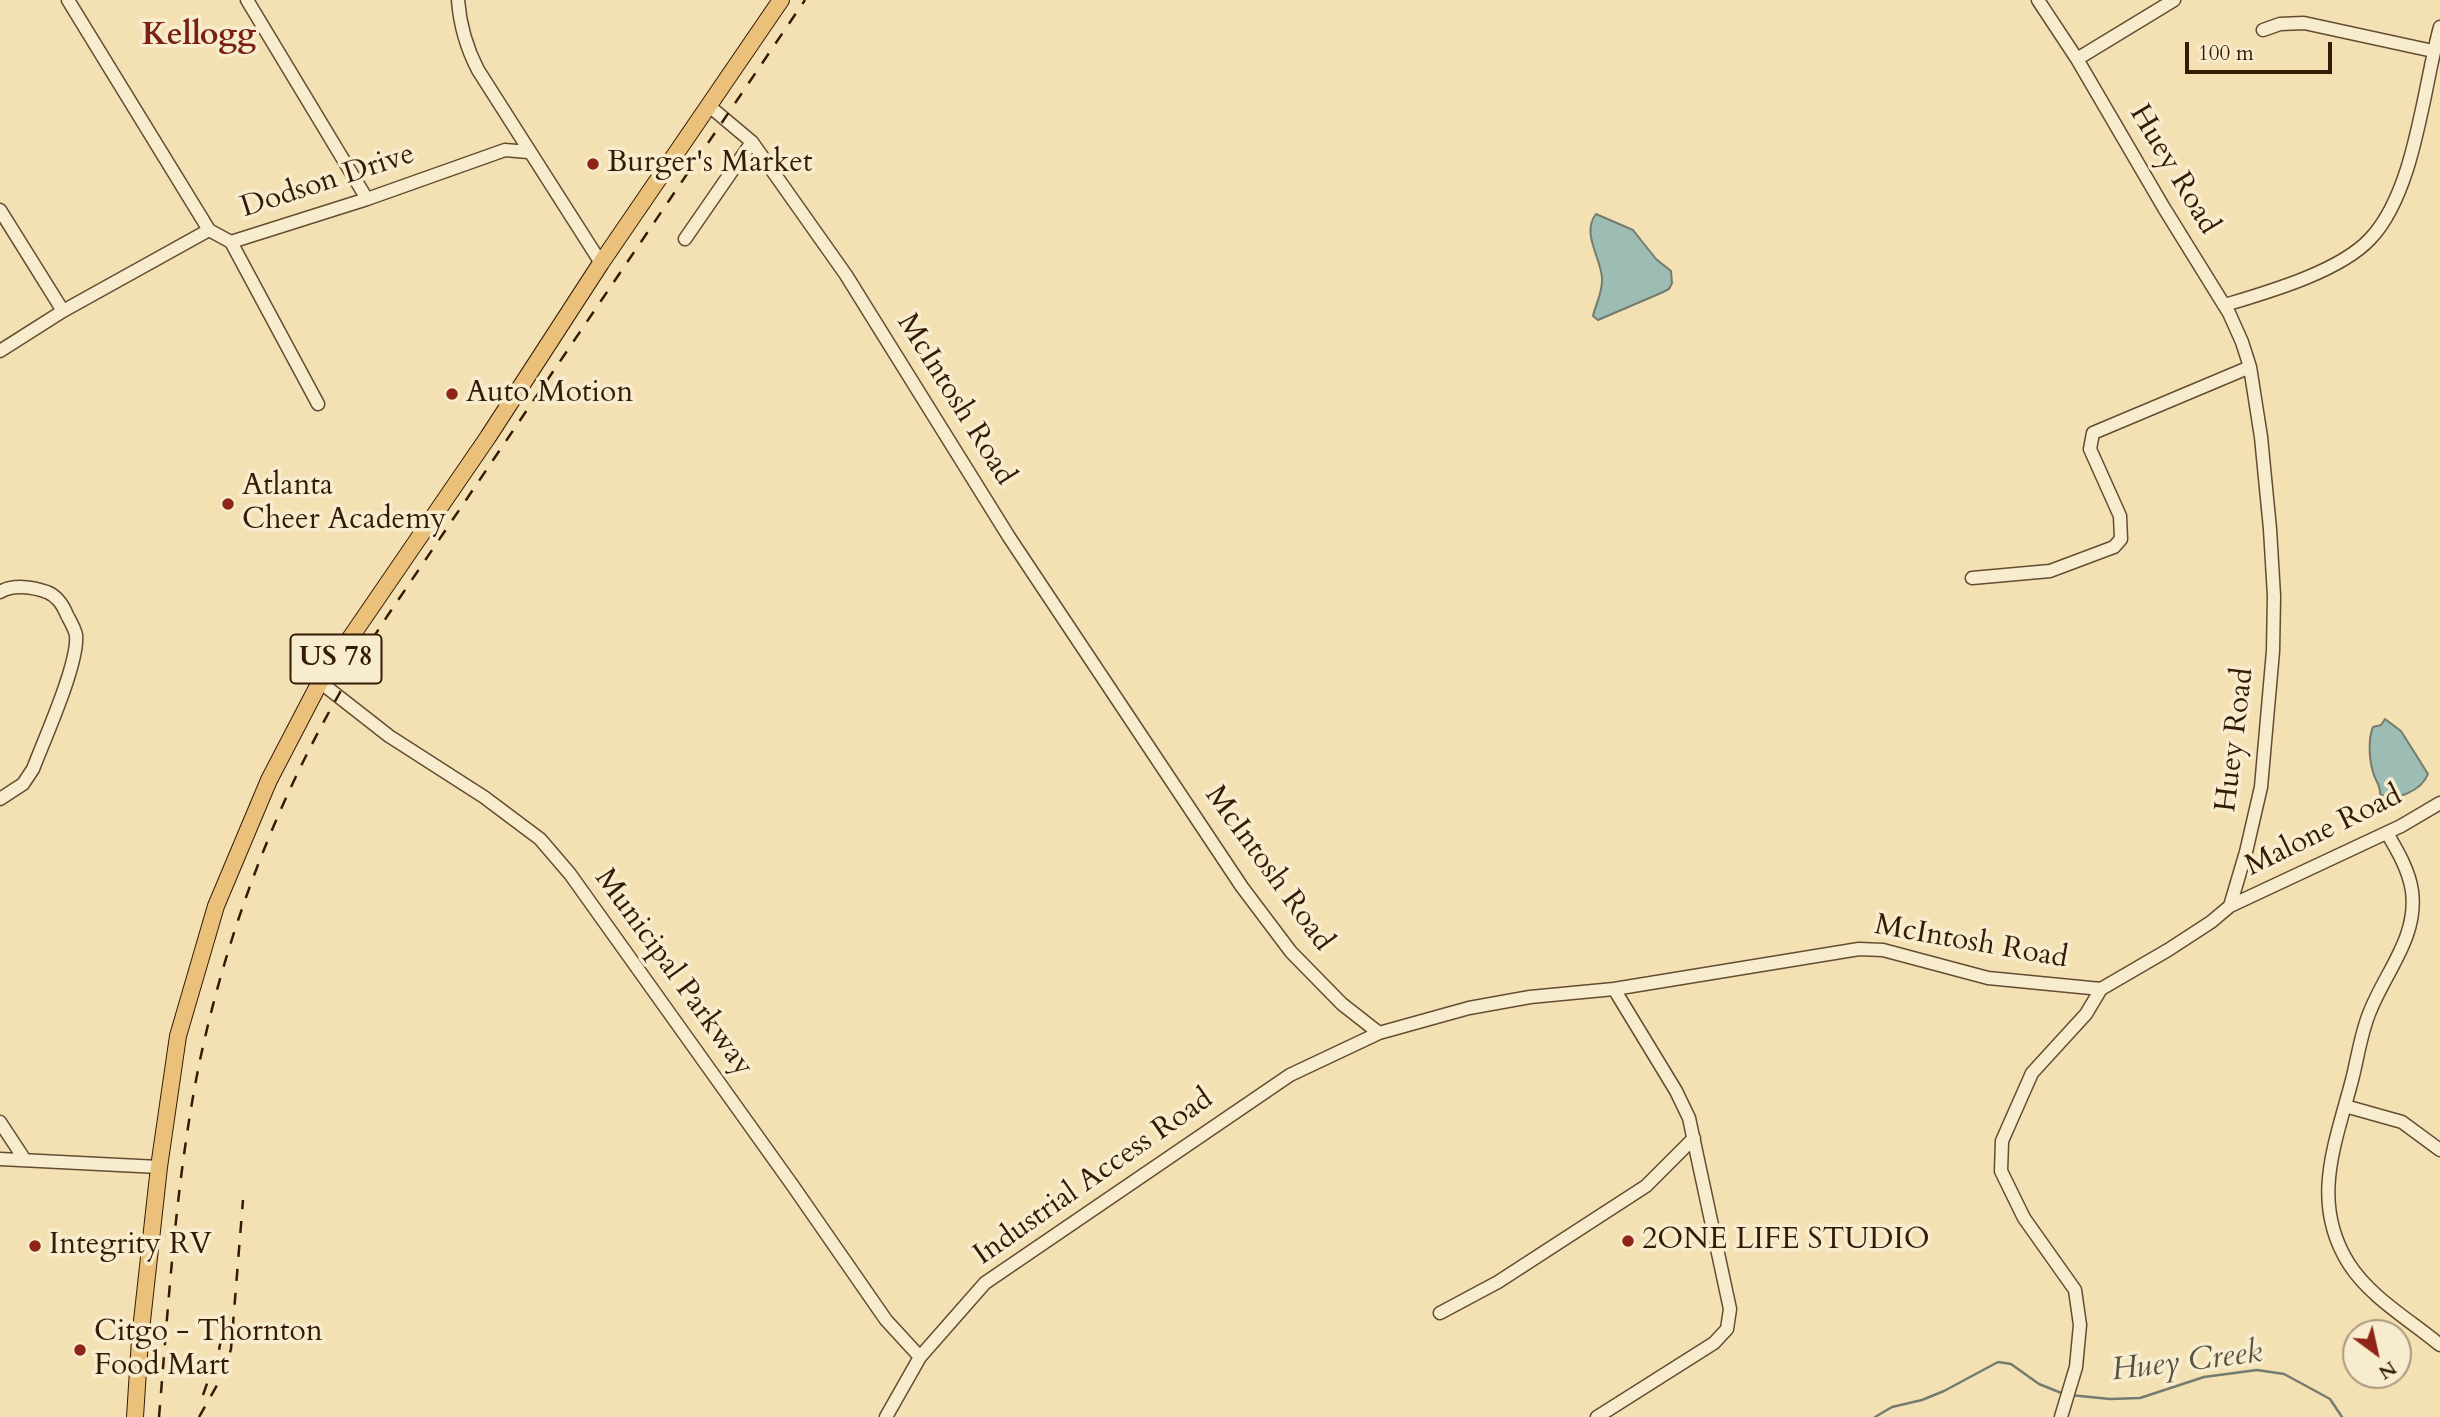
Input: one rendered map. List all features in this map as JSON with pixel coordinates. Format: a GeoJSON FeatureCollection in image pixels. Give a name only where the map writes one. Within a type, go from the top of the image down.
{"type":"FeatureCollection","features":[{"type":"Feature","properties":{"kind":"main road","name":"US 78"},"geometry":{"type":"LineString","coordinates":[[135,1417],[140,1339],[159,1167],[178,1037],[216,906],[269,780],[320,682],[488,438],[601,263],[780,0]]}},
{"type":"Feature","properties":{"kind":"street"},"geometry":{"type":"LineString","coordinates":[[68,0],[209,230]]}},
{"type":"Feature","properties":{"kind":"street"},"geometry":{"type":"LineString","coordinates":[[247,0],[367,199]]}},
{"type":"Feature","properties":{"kind":"street"},"geometry":{"type":"LineString","coordinates":[[458,0],[459,22],[466,48],[528,152],[601,263]]}},
{"type":"Feature","properties":{"kind":"street","name":"Huey Road"},"geometry":{"type":"LineString","coordinates":[[2038,0],[2077,59],[2225,306],[2238,332],[2250,367],[2261,438],[2270,529],[2274,596],[2273,651],[2261,787],[2230,906]]}},
{"type":"Feature","properties":{"kind":"street"},"geometry":{"type":"LineString","coordinates":[[2077,59],[2174,0]]}},
{"type":"Feature","properties":{"kind":"street"},"geometry":{"type":"LineString","coordinates":[[2263,30],[2280,24],[2304,23],[2433,51]]}},
{"type":"Feature","properties":{"kind":"street"},"geometry":{"type":"LineString","coordinates":[[2225,306],[2326,269],[2371,239],[2393,204],[2410,158],[2440,27]]}},
{"type":"Feature","properties":{"kind":"street","name":"McIntosh Road"},"geometry":{"type":"LineString","coordinates":[[708,105],[752,142],[846,275],[1009,537],[1242,887],[1291,952],[1342,1004],[1378,1033],[1469,1008],[1530,997],[1614,989],[1859,949],[1883,950],[1988,978],[2101,989]]}},
{"type":"Feature","properties":{"kind":"street"},"geometry":{"type":"LineString","coordinates":[[685,239],[752,142]]}},
{"type":"Feature","properties":{"kind":"street","name":"Dodson Drive"},"geometry":{"type":"LineString","coordinates":[[0,351],[63,311],[209,230],[231,242],[367,199],[505,150],[528,152]]}},
{"type":"Feature","properties":{"kind":"street"},"geometry":{"type":"LineString","coordinates":[[0,209],[63,311]]}},
{"type":"Feature","properties":{"kind":"street"},"geometry":{"type":"LineString","coordinates":[[231,242],[318,404]]}},
{"type":"Feature","properties":{"kind":"street"},"geometry":{"type":"LineString","coordinates":[[1972,578],[2050,571],[2114,547],[2121,539],[2120,516],[2090,449],[2093,433],[2250,367]]}},
{"type":"Feature","properties":{"kind":"street"},"geometry":{"type":"LineString","coordinates":[[0,592],[18,587],[55,595],[76,635],[71,667],[33,769],[23,784],[0,799]]}},
{"type":"Feature","properties":{"kind":"street","name":"Municipal Parkway"},"geometry":{"type":"LineString","coordinates":[[320,682],[389,736],[484,797],[540,839],[570,874],[886,1320],[920,1357]]}},
{"type":"Feature","properties":{"kind":"street","name":"Malone Road"},"geometry":{"type":"LineString","coordinates":[[2230,906],[2387,833],[2440,803]]}},
{"type":"Feature","properties":{"kind":"street"},"geometry":{"type":"LineString","coordinates":[[2387,833],[2402,858],[2412,891],[2410,931],[2370,1010],[2328,1173],[2329,1204],[2334,1234],[2350,1264],[2366,1285],[2440,1345]]}},
{"type":"Feature","properties":{"kind":"street"},"geometry":{"type":"LineString","coordinates":[[2061,1417],[2076,1367],[2080,1325],[2075,1290],[2024,1217],[2001,1171],[2002,1141],[2032,1073],[2086,1014],[2101,989],[2168,950],[2230,906]]}},
{"type":"Feature","properties":{"kind":"street"},"geometry":{"type":"LineString","coordinates":[[1597,1417],[1714,1343],[1727,1329],[1730,1309],[1689,1118],[1676,1091],[1614,989]]}},
{"type":"Feature","properties":{"kind":"street","name":"Industrial Access Road"},"geometry":{"type":"LineString","coordinates":[[886,1417],[920,1357],[985,1283],[1290,1075],[1378,1033]]}},
{"type":"Feature","properties":{"kind":"street"},"geometry":{"type":"LineString","coordinates":[[2345,1106],[2402,1122],[2440,1150]]}},
{"type":"Feature","properties":{"kind":"street"},"geometry":{"type":"LineString","coordinates":[[0,1122],[25,1160]]}},
{"type":"Feature","properties":{"kind":"street"},"geometry":{"type":"LineString","coordinates":[[1440,1313],[1498,1282],[1646,1186],[1694,1138]]}},
{"type":"Feature","properties":{"kind":"street"},"geometry":{"type":"LineString","coordinates":[[0,1158],[159,1167]]}},
{"type":"Feature","properties":{"kind":"water"},"geometry":{"type":"Polygon","coordinates":[[[1596,214],[1633,230],[1656,259],[1671,271],[1672,283],[1669,289],[1661,293],[1598,320],[1593,316],[1602,278],[1590,229],[1596,214]]]}},
{"type":"Feature","properties":{"kind":"water"},"geometry":{"type":"Polygon","coordinates":[[[2385,719],[2401,731],[2428,774],[2414,790],[2400,796],[2380,794],[2372,767],[2371,732],[2373,727],[2381,725],[2385,719]]]}},
{"type":"Feature","properties":{"kind":"waterway","name":"Huey Creek"},"geometry":{"type":"LineString","coordinates":[[1875,1417],[1892,1407],[1922,1400],[1944,1391],[1998,1362],[2011,1364],[2039,1384],[2064,1394]]}},
{"type":"Feature","properties":{"kind":"waterway","name":"Huey Creek"},"geometry":{"type":"LineString","coordinates":[[2070,1395],[2110,1399],[2140,1398],[2204,1377],[2257,1370],[2284,1374],[2330,1399],[2342,1417]]}},
{"type":"Feature","properties":{"kind":"railway"},"geometry":{"type":"LineString","coordinates":[[159,1417],[179,1193],[200,1060],[211,1012],[239,919],[255,872],[293,782],[362,655],[805,0]]}},
{"type":"Feature","properties":{"kind":"railway"},"geometry":{"type":"LineString","coordinates":[[199,1417],[224,1373],[231,1349],[243,1200]]}},
{"type":"Feature","properties":{"kind":"railway"},"geometry":{"type":"LineString","coordinates":[[203,1395],[219,1350],[225,1318]]}},
{"type":"Feature","properties":{"kind":"place","name":"Burger's Market"},"geometry":{"type":"Point","coordinates":[593,164]}},
{"type":"Feature","properties":{"kind":"place","name":"Auto Motion"},"geometry":{"type":"Point","coordinates":[452,394]}},
{"type":"Feature","properties":{"kind":"place","name":"Atlanta Cheer Academy"},"geometry":{"type":"Point","coordinates":[228,504]}},
{"type":"Feature","properties":{"kind":"place","name":"2ONE LIFE STUDIO"},"geometry":{"type":"Point","coordinates":[1628,1241]}},
{"type":"Feature","properties":{"kind":"place","name":"Integrity RV"},"geometry":{"type":"Point","coordinates":[35,1246]}},
{"type":"Feature","properties":{"kind":"place","name":"Citgo - Thornton Food Mart"},"geometry":{"type":"Point","coordinates":[80,1350]}},
{"type":"Feature","properties":{"kind":"district","name":"Kellogg"},"geometry":{"type":"Point","coordinates":[199,37]}}]}
